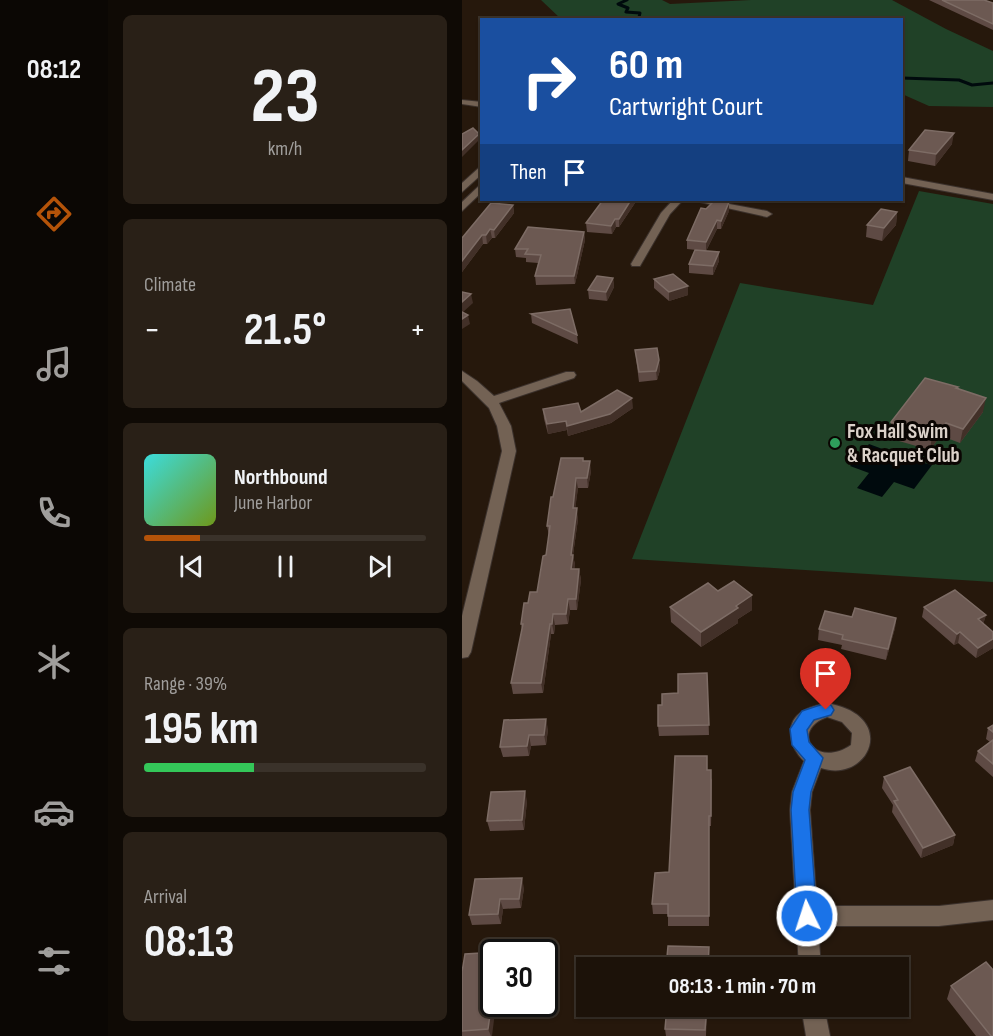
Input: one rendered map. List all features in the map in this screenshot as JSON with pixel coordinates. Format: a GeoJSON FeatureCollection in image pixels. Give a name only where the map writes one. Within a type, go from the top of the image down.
{"type":"FeatureCollection","features":[{"type":"Feature","properties":{"kind":"street"},"geometry":{"type":"LineString","coordinates":[[462,102],[480,105]]}},
{"type":"Feature","properties":{"kind":"street"},"geometry":{"type":"LineString","coordinates":[[462,189],[480,170]]}},
{"type":"Feature","properties":{"kind":"street"},"geometry":{"type":"LineString","coordinates":[[903,180],[993,197]]}},
{"type":"Feature","properties":{"kind":"street"},"geometry":{"type":"LineString","coordinates":[[462,208],[480,188]]}},
{"type":"Feature","properties":{"kind":"street"},"geometry":{"type":"LineString","coordinates":[[636,264],[666,213],[677,201]]}},
{"type":"Feature","properties":{"kind":"street"},"geometry":{"type":"LineString","coordinates":[[701,201],[767,214]]}},
{"type":"Feature","properties":{"kind":"street"},"geometry":{"type":"LineString","coordinates":[[462,375],[498,409],[506,432],[508,460],[462,652]]}},
{"type":"Feature","properties":{"kind":"street"},"geometry":{"type":"LineString","coordinates":[[492,401],[570,375]]}},
{"type":"Feature","properties":{"kind":"street"},"geometry":{"type":"LineString","coordinates":[[809,957],[800,810],[802,792],[814,758]]}},
{"type":"Feature","properties":{"kind":"street"},"geometry":{"type":"LineString","coordinates":[[807,916],[939,916],[993,910]]}},
{"type":"Feature","properties":{"kind":"street"},"geometry":{"type":"LineString","coordinates":[[814,1017],[818,1036]]}},
{"type":"Feature","properties":{"kind":"green space"},"geometry":{"type":"Polygon","coordinates":[[[541,0],[662,0],[670,4],[751,0],[892,0],[993,51],[993,107],[929,106],[903,94],[903,18],[560,18],[541,0]]]}},
{"type":"Feature","properties":{"kind":"green space","name":"Fox Hall Swim & Racquet Club"},"geometry":{"type":"Polygon","coordinates":[[[919,191],[993,204],[993,582],[632,559],[740,283],[873,305],[919,191]]]}},
{"type":"Feature","properties":{"kind":"shaded area"},"geometry":{"type":"Polygon","coordinates":[[[869,444],[923,464],[932,465],[914,489],[894,482],[882,497],[857,488],[869,473],[850,466],[869,444]]]}},
{"type":"Feature","properties":{"kind":"building"},"geometry":{"type":"Polygon","coordinates":[[[942,0],[984,0],[993,3],[993,24],[942,0]]]}},
{"type":"Feature","properties":{"kind":"building"},"geometry":{"type":"Polygon","coordinates":[[[473,128],[479,134],[462,150],[462,134],[473,128]]]}},
{"type":"Feature","properties":{"kind":"building"},"geometry":{"type":"Polygon","coordinates":[[[925,130],[954,133],[936,154],[909,150],[925,130]]]}},
{"type":"Feature","properties":{"kind":"building"},"geometry":{"type":"Polygon","coordinates":[[[602,201],[630,201],[619,219],[615,219],[611,226],[586,223],[602,201]]]}},
{"type":"Feature","properties":{"kind":"building"},"geometry":{"type":"Polygon","coordinates":[[[714,201],[729,202],[721,221],[717,220],[706,242],[687,240],[701,208],[706,209],[714,201]]]}},
{"type":"Feature","properties":{"kind":"building"},"geometry":{"type":"Polygon","coordinates":[[[491,203],[513,205],[494,230],[490,229],[486,235],[482,235],[462,261],[462,238],[491,203]]]}},
{"type":"Feature","properties":{"kind":"building"},"geometry":{"type":"Polygon","coordinates":[[[881,209],[897,212],[884,228],[867,225],[881,209]]]}},
{"type":"Feature","properties":{"kind":"building"},"geometry":{"type":"Polygon","coordinates":[[[528,227],[584,232],[574,276],[535,276],[541,255],[525,254],[528,249],[515,249],[528,227]]]}},
{"type":"Feature","properties":{"kind":"building"},"geometry":{"type":"Polygon","coordinates":[[[695,250],[719,252],[713,266],[689,264],[695,250]]]}},
{"type":"Feature","properties":{"kind":"building"},"geometry":{"type":"Polygon","coordinates":[[[673,274],[688,286],[669,292],[654,279],[673,274]]]}},
{"type":"Feature","properties":{"kind":"building"},"geometry":{"type":"Polygon","coordinates":[[[597,276],[613,278],[606,292],[588,290],[597,276]]]}},
{"type":"Feature","properties":{"kind":"building"},"geometry":{"type":"Polygon","coordinates":[[[462,292],[471,294],[462,302],[462,292]]]}},
{"type":"Feature","properties":{"kind":"building"},"geometry":{"type":"Polygon","coordinates":[[[570,309],[577,335],[531,314],[570,309]]]}},
{"type":"Feature","properties":{"kind":"building"},"geometry":{"type":"Polygon","coordinates":[[[657,348],[659,360],[656,371],[639,372],[635,350],[657,348]]]}},
{"type":"Feature","properties":{"kind":"building"},"geometry":{"type":"Polygon","coordinates":[[[925,378],[986,398],[963,429],[946,423],[944,426],[940,425],[932,436],[891,422],[925,378]]]}},
{"type":"Feature","properties":{"kind":"building"},"geometry":{"type":"Polygon","coordinates":[[[617,390],[632,398],[610,414],[567,426],[566,421],[547,424],[543,409],[578,403],[581,412],[617,390]]]}},
{"type":"Feature","properties":{"kind":"building"},"geometry":{"type":"Polygon","coordinates":[[[561,458],[583,458],[583,461],[590,461],[587,478],[576,478],[573,508],[577,508],[571,569],[579,569],[576,599],[568,599],[566,614],[553,614],[541,683],[511,683],[523,624],[521,624],[524,603],[528,603],[530,592],[537,592],[543,556],[546,555],[551,497],[553,497],[561,458]]]}},
{"type":"Feature","properties":{"kind":"building"},"geometry":{"type":"Polygon","coordinates":[[[734,581],[752,595],[736,606],[738,608],[701,632],[670,607],[708,583],[718,591],[734,581]]]}},
{"type":"Feature","properties":{"kind":"building"},"geometry":{"type":"Polygon","coordinates":[[[955,590],[986,615],[978,619],[993,632],[993,639],[978,648],[960,632],[957,634],[924,607],[955,590]]]}},
{"type":"Feature","properties":{"kind":"building"},"geometry":{"type":"Polygon","coordinates":[[[855,608],[896,618],[888,649],[842,639],[843,635],[819,629],[825,611],[852,617],[855,608]]]}},
{"type":"Feature","properties":{"kind":"building"},"geometry":{"type":"Polygon","coordinates":[[[707,673],[709,725],[658,726],[658,705],[662,705],[662,694],[678,693],[678,674],[707,673]]]}},
{"type":"Feature","properties":{"kind":"building"},"geometry":{"type":"Polygon","coordinates":[[[546,719],[544,735],[529,735],[527,746],[500,747],[504,720],[546,719]]]}},
{"type":"Feature","properties":{"kind":"building"},"geometry":{"type":"Polygon","coordinates":[[[993,740],[993,764],[978,751],[993,740]]]}},
{"type":"Feature","properties":{"kind":"building"},"geometry":{"type":"Polygon","coordinates":[[[675,756],[707,756],[707,770],[711,770],[709,916],[668,916],[668,904],[652,904],[655,873],[669,872],[675,756]]]}},
{"type":"Feature","properties":{"kind":"building"},"geometry":{"type":"Polygon","coordinates":[[[910,767],[955,835],[923,848],[894,801],[898,800],[884,777],[910,767]]]}},
{"type":"Feature","properties":{"kind":"building"},"geometry":{"type":"Polygon","coordinates":[[[525,791],[522,820],[487,821],[491,792],[525,791]]]}},
{"type":"Feature","properties":{"kind":"building"},"geometry":{"type":"Polygon","coordinates":[[[522,878],[519,899],[500,899],[498,914],[469,915],[475,879],[522,878]]]}},
{"type":"Feature","properties":{"kind":"building"},"geometry":{"type":"Polygon","coordinates":[[[668,946],[709,947],[709,957],[667,957],[668,946]]]}},
{"type":"Feature","properties":{"kind":"building"},"geometry":{"type":"Polygon","coordinates":[[[480,953],[480,1017],[490,1017],[488,1029],[462,1031],[462,972],[465,954],[480,953]]]}},
{"type":"Feature","properties":{"kind":"building"},"geometry":{"type":"Polygon","coordinates":[[[986,962],[993,970],[993,1036],[951,986],[986,962]]]}},
{"type":"Feature","properties":{"kind":"building"},"geometry":{"type":"Polygon","coordinates":[[[666,1017],[706,1017],[705,1030],[665,1029],[666,1017]]]}},
{"type":"Feature","properties":{"kind":"waterway"},"geometry":{"type":"LineString","coordinates":[[627,0],[618,4],[628,8],[626,12],[640,13],[639,17],[642,18]]}},
{"type":"Feature","properties":{"kind":"waterway"},"geometry":{"type":"LineString","coordinates":[[903,78],[959,80],[972,85],[993,83]]}},
{"type":"Feature","properties":{"kind":"place","name":"Fox Hall Swim & Racquet Club"},"geometry":{"type":"Point","coordinates":[835,443]}},
{"type":"Feature","properties":{"kind":"route"},"geometry":{"type":"LineString","coordinates":[[807,916],[800,810],[802,792],[814,758],[806,753],[801,745],[798,729],[808,716],[826,710]]}}]}
